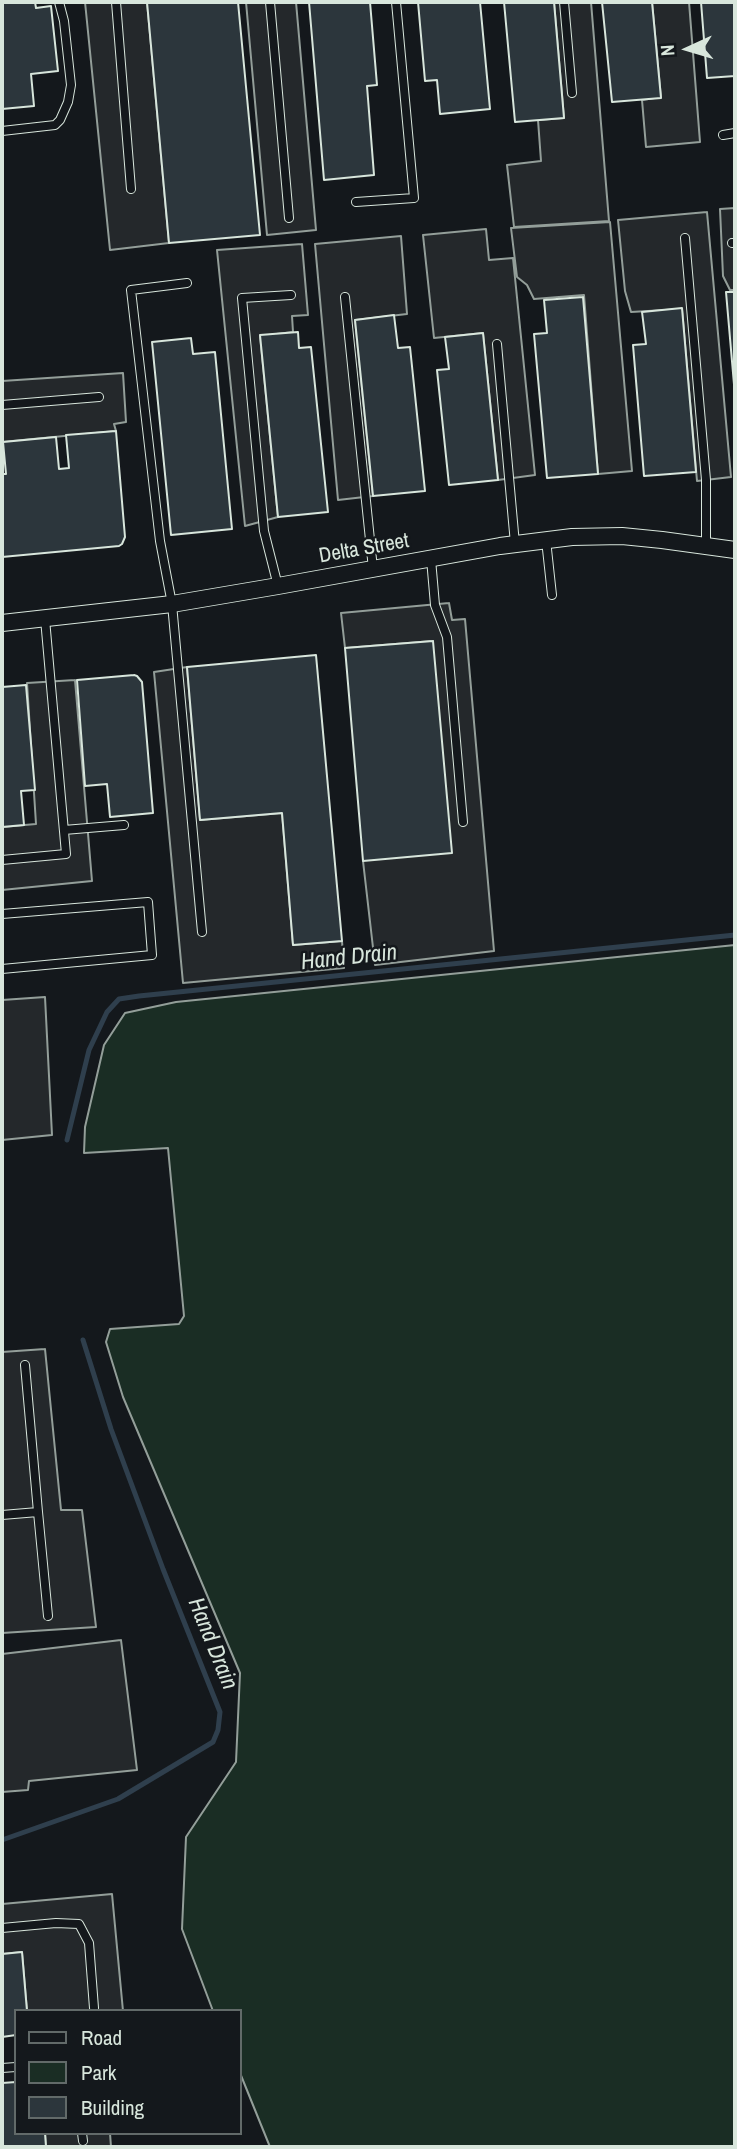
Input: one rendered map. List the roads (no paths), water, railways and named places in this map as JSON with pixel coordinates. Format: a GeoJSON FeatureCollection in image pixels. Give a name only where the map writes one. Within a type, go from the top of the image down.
{"type":"FeatureCollection","features":[{"type":"Feature","properties":{"kind":"street","name":"Delta Street"},"geometry":{"type":"LineString","coordinates":[[2,623],[172,604],[431,558],[572,537],[622,536],[735,550]]}},
{"type":"Feature","properties":{"kind":"lane"},"geometry":{"type":"LineString","coordinates":[[2,131],[55,125],[68,102],[71,85],[65,21],[59,2]]}},
{"type":"Feature","properties":{"kind":"lane"},"geometry":{"type":"LineString","coordinates":[[116,2],[131,189]]}},
{"type":"Feature","properties":{"kind":"lane"},"geometry":{"type":"LineString","coordinates":[[270,2],[289,218]]}},
{"type":"Feature","properties":{"kind":"lane"},"geometry":{"type":"LineString","coordinates":[[355,202],[414,198],[396,2]]}},
{"type":"Feature","properties":{"kind":"lane"},"geometry":{"type":"LineString","coordinates":[[564,2],[572,93]]}},
{"type":"Feature","properties":{"kind":"lane"},"geometry":{"type":"LineString","coordinates":[[723,135],[735,133]]}},
{"type":"Feature","properties":{"kind":"lane"},"geometry":{"type":"LineString","coordinates":[[685,238],[706,480],[706,546]]}},
{"type":"Feature","properties":{"kind":"lane"},"geometry":{"type":"LineString","coordinates":[[187,283],[131,290],[160,541],[172,604],[202,932]]}},
{"type":"Feature","properties":{"kind":"lane"},"geometry":{"type":"LineString","coordinates":[[278,586],[264,531],[242,298],[290,295]]}},
{"type":"Feature","properties":{"kind":"lane"},"geometry":{"type":"LineString","coordinates":[[345,298],[373,569]]}},
{"type":"Feature","properties":{"kind":"lane"},"geometry":{"type":"LineString","coordinates":[[497,344],[516,544]]}},
{"type":"Feature","properties":{"kind":"lane"},"geometry":{"type":"LineString","coordinates":[[2,405],[99,397]]}},
{"type":"Feature","properties":{"kind":"lane"},"geometry":{"type":"LineString","coordinates":[[546,540],[552,595]]}},
{"type":"Feature","properties":{"kind":"lane"},"geometry":{"type":"LineString","coordinates":[[431,558],[435,605],[447,637],[464,822]]}},
{"type":"Feature","properties":{"kind":"lane"},"geometry":{"type":"LineString","coordinates":[[2,860],[66,854],[45,619]]}},
{"type":"Feature","properties":{"kind":"lane"},"geometry":{"type":"LineString","coordinates":[[64,830],[124,825]]}},
{"type":"Feature","properties":{"kind":"lane"},"geometry":{"type":"LineString","coordinates":[[2,914],[148,902],[152,955],[2,969]]}},
{"type":"Feature","properties":{"kind":"lane"},"geometry":{"type":"LineString","coordinates":[[25,1365],[48,1616]]}},
{"type":"Feature","properties":{"kind":"lane"},"geometry":{"type":"LineString","coordinates":[[2,1515],[38,1512]]}},
{"type":"Feature","properties":{"kind":"lane"},"geometry":{"type":"LineString","coordinates":[[2,1928],[56,1923],[79,1924],[89,1943],[94,2008]]}},
{"type":"Feature","properties":{"kind":"waterway","name":"Hand Drain"},"geometry":{"type":"LineString","coordinates":[[67,1140],[89,1050],[107,1012],[119,999],[735,935]]}},
{"type":"Feature","properties":{"kind":"waterway","name":"Hand Drain"},"geometry":{"type":"LineString","coordinates":[[2,1840],[118,1799],[213,1742],[218,1730],[220,1712],[111,1429],[83,1340]]}}]}
